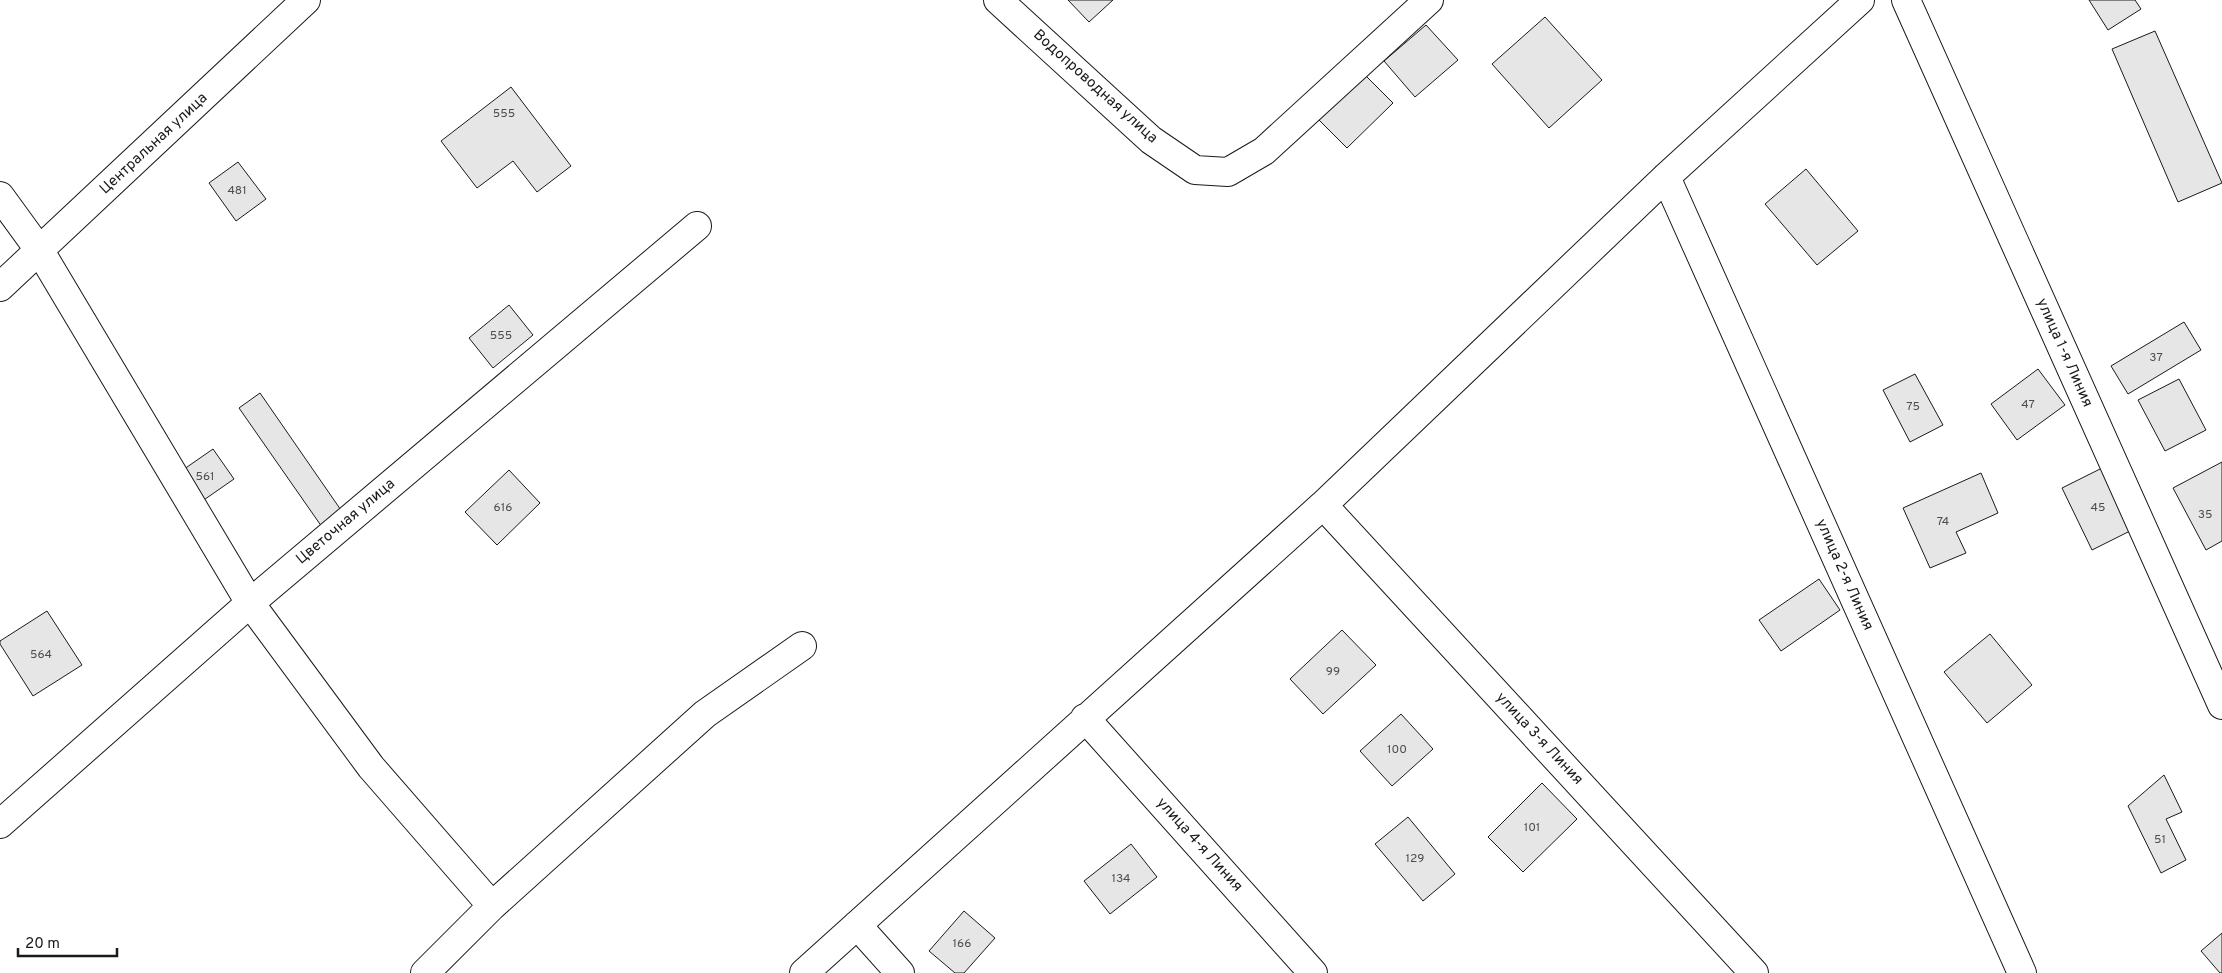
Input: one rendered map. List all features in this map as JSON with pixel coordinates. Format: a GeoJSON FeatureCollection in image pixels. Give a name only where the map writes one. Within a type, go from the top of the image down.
{"type":"FeatureCollection","features":[{"type":"Feature","properties":{"kind":"street","name":"Центральная улица"},"geometry":{"type":"LineString","coordinates":[[0,288],[306,0]]}},
{"type":"Feature","properties":{"kind":"street","name":"Водопроводная улица"},"geometry":{"type":"LineString","coordinates":[[998,0],[1152,140],[1195,170],[1228,172],[1264,151],[1429,0]]}},
{"type":"Feature","properties":{"kind":"street"},"geometry":{"type":"LineString","coordinates":[[804,973],[1323,505],[1666,177],[1860,0]]}},
{"type":"Feature","properties":{"kind":"street","name":"улица 1-я Линия"},"geometry":{"type":"LineString","coordinates":[[1906,0],[2222,705]]}},
{"type":"Feature","properties":{"kind":"street","name":"улица 2-я Линия"},"geometry":{"type":"LineString","coordinates":[[1666,177],[2022,973]]}},
{"type":"Feature","properties":{"kind":"street"},"geometry":{"type":"LineString","coordinates":[[0,196],[40,252],[250,603],[371,767],[492,906]]}},
{"type":"Feature","properties":{"kind":"street","name":"Цветочная улица"},"geometry":{"type":"LineString","coordinates":[[0,824],[250,603],[697,226]]}},
{"type":"Feature","properties":{"kind":"street","name":"улица 3-я Линия"},"geometry":{"type":"LineString","coordinates":[[1323,505],[1754,973]]}},
{"type":"Feature","properties":{"kind":"street"},"geometry":{"type":"LineString","coordinates":[[425,973],[492,906],[705,714],[802,646]]}},
{"type":"Feature","properties":{"kind":"street","name":"улица 4-я Линия"},"geometry":{"type":"LineString","coordinates":[[1085,718],[1314,973]]}},
{"type":"Feature","properties":{"kind":"street"},"geometry":{"type":"LineString","coordinates":[[857,925],[900,973]]}},
{"type":"Feature","properties":{"kind":"building"},"geometry":{"type":"Polygon","coordinates":[[[1068,0],[1113,0],[1089,22],[1068,0]]]}},
{"type":"Feature","properties":{"kind":"building"},"geometry":{"type":"Polygon","coordinates":[[[2089,0],[2135,0],[2141,9],[2108,30],[2089,0]]]}},
{"type":"Feature","properties":{"kind":"building"},"geometry":{"type":"Polygon","coordinates":[[[1545,17],[1602,80],[1549,128],[1492,64],[1545,17]]]}},
{"type":"Feature","properties":{"kind":"building"},"geometry":{"type":"Polygon","coordinates":[[[1426,25],[1458,60],[1415,97],[1384,61],[1426,25]]]}},
{"type":"Feature","properties":{"kind":"building"},"geometry":{"type":"Polygon","coordinates":[[[2155,31],[2222,183],[2178,202],[2112,49],[2155,31]]]}},
{"type":"Feature","properties":{"kind":"building"},"geometry":{"type":"Polygon","coordinates":[[[1364,74],[1393,103],[1347,148],[1318,119],[1364,74]]]}},
{"type":"Feature","properties":{"kind":"building"},"geometry":{"type":"Polygon","coordinates":[[[511,87],[571,166],[537,192],[513,161],[477,188],[441,141],[511,87]]]}},
{"type":"Feature","properties":{"kind":"building"},"geometry":{"type":"Polygon","coordinates":[[[238,162],[266,199],[236,221],[209,183],[238,162]]]}},
{"type":"Feature","properties":{"kind":"building"},"geometry":{"type":"Polygon","coordinates":[[[1806,169],[1858,231],[1817,265],[1765,204],[1806,169]]]}},
{"type":"Feature","properties":{"kind":"building"},"geometry":{"type":"Polygon","coordinates":[[[509,305],[533,335],[493,368],[469,338],[509,305]]]}},
{"type":"Feature","properties":{"kind":"building"},"geometry":{"type":"Polygon","coordinates":[[[2184,322],[2201,350],[2128,394],[2111,366],[2184,322]]]}},
{"type":"Feature","properties":{"kind":"building"},"geometry":{"type":"Polygon","coordinates":[[[2038,369],[2065,405],[2017,440],[1991,404],[2038,369]]]}},
{"type":"Feature","properties":{"kind":"building"},"geometry":{"type":"Polygon","coordinates":[[[1915,374],[1943,425],[1910,442],[1883,390],[1915,374]]]}},
{"type":"Feature","properties":{"kind":"building"},"geometry":{"type":"Polygon","coordinates":[[[2179,379],[2206,430],[2165,451],[2138,400],[2179,379]]]}},
{"type":"Feature","properties":{"kind":"building"},"geometry":{"type":"Polygon","coordinates":[[[260,393],[343,513],[322,527],[239,408],[260,393]]]}},
{"type":"Feature","properties":{"kind":"building"},"geometry":{"type":"Polygon","coordinates":[[[213,449],[234,479],[198,504],[177,474],[213,449]]]}},
{"type":"Feature","properties":{"kind":"building"},"geometry":{"type":"Polygon","coordinates":[[[2222,462],[2222,541],[2206,550],[2173,488],[2222,462]]]}},
{"type":"Feature","properties":{"kind":"building"},"geometry":{"type":"Polygon","coordinates":[[[2104,467],[2134,529],[2092,550],[2062,488],[2104,467]]]}},
{"type":"Feature","properties":{"kind":"building"},"geometry":{"type":"Polygon","coordinates":[[[509,470],[540,503],[497,545],[465,512],[509,470]]]}},
{"type":"Feature","properties":{"kind":"building"},"geometry":{"type":"Polygon","coordinates":[[[1981,473],[1998,513],[1956,532],[1966,553],[1930,568],[1903,508],[1981,473]]]}},
{"type":"Feature","properties":{"kind":"building"},"geometry":{"type":"Polygon","coordinates":[[[1819,579],[1840,610],[1781,651],[1759,620],[1819,579]]]}},
{"type":"Feature","properties":{"kind":"building"},"geometry":{"type":"Polygon","coordinates":[[[47,611],[82,665],[33,696],[0,644],[0,641],[47,611]]]}},
{"type":"Feature","properties":{"kind":"building"},"geometry":{"type":"Polygon","coordinates":[[[1342,630],[1376,665],[1323,714],[1290,679],[1342,630]]]}},
{"type":"Feature","properties":{"kind":"building"},"geometry":{"type":"Polygon","coordinates":[[[1990,634],[2032,685],[1987,723],[1944,672],[1990,634]]]}},
{"type":"Feature","properties":{"kind":"building"},"geometry":{"type":"Polygon","coordinates":[[[1401,714],[1433,749],[1392,786],[1360,751],[1401,714]]]}},
{"type":"Feature","properties":{"kind":"building"},"geometry":{"type":"Polygon","coordinates":[[[2164,775],[2182,812],[2166,819],[2186,860],[2161,873],[2128,806],[2164,775]]]}},
{"type":"Feature","properties":{"kind":"building"},"geometry":{"type":"Polygon","coordinates":[[[1542,783],[1577,819],[1523,872],[1488,837],[1542,783]]]}},
{"type":"Feature","properties":{"kind":"building"},"geometry":{"type":"Polygon","coordinates":[[[1408,817],[1455,874],[1423,901],[1375,844],[1408,817]]]}},
{"type":"Feature","properties":{"kind":"building"},"geometry":{"type":"Polygon","coordinates":[[[1131,844],[1157,877],[1110,914],[1084,881],[1131,844]]]}},
{"type":"Feature","properties":{"kind":"building"},"geometry":{"type":"Polygon","coordinates":[[[964,911],[995,938],[964,973],[955,973],[929,951],[964,911]]]}},
{"type":"Feature","properties":{"kind":"building"},"geometry":{"type":"Polygon","coordinates":[[[2222,933],[2222,973],[2220,973],[2201,951],[2222,933]]]}}]}
